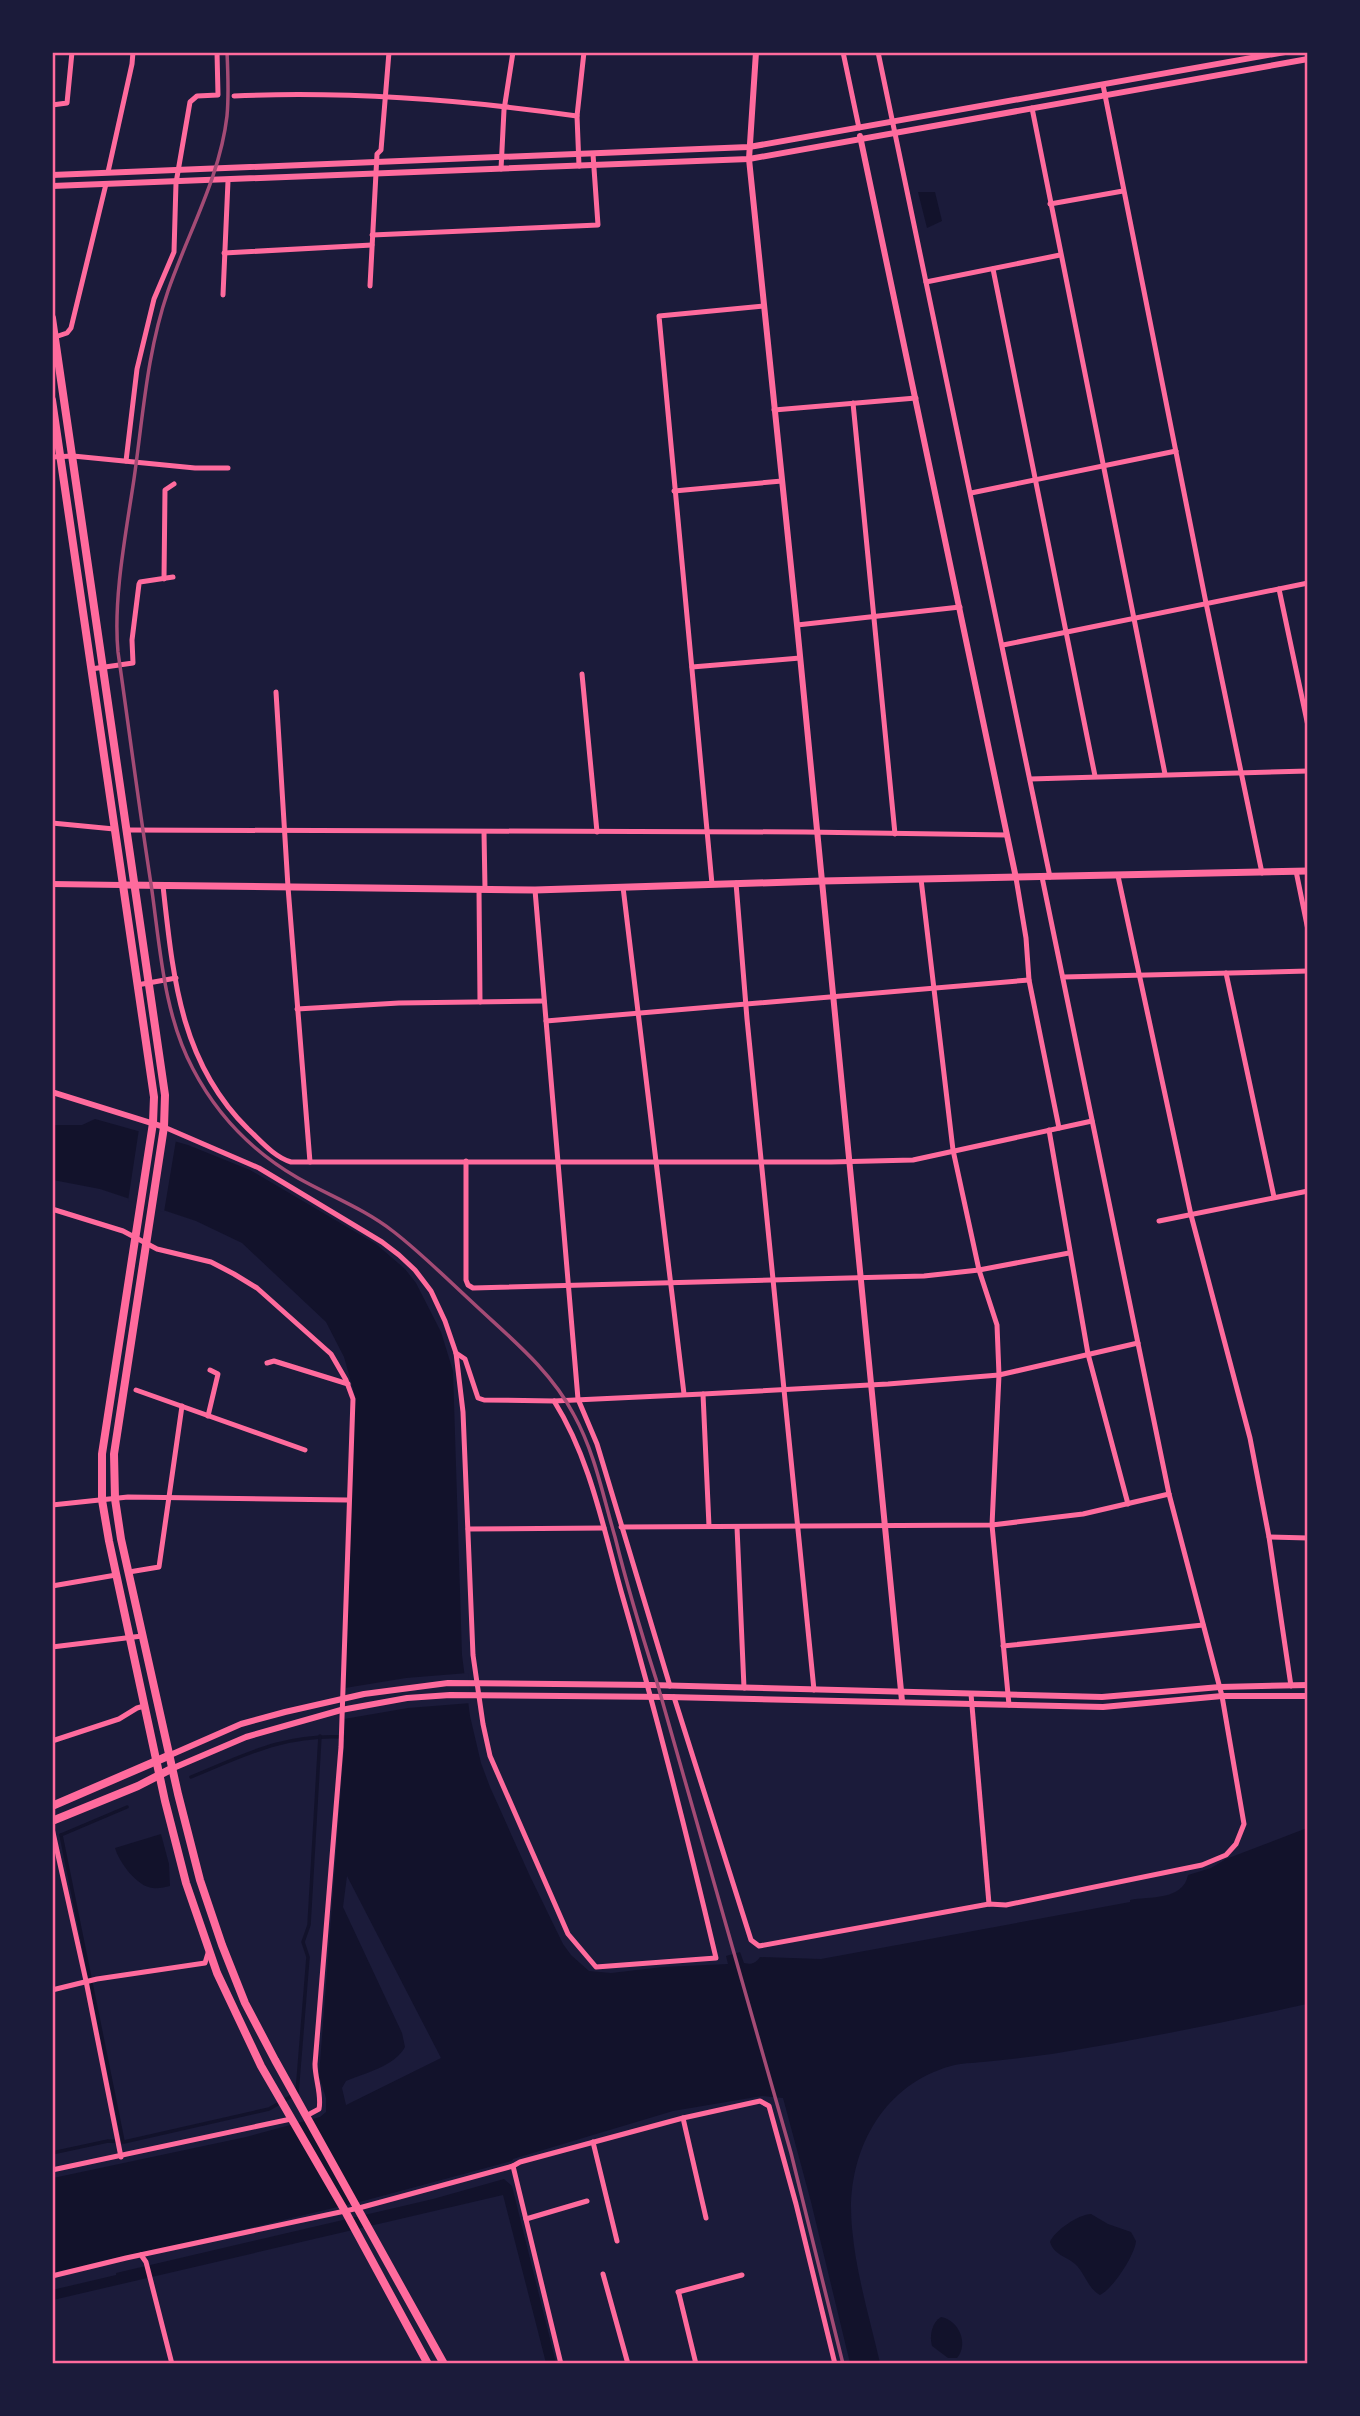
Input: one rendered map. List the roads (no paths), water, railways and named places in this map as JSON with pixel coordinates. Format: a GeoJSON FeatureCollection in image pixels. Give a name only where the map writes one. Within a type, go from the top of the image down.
{"type":"FeatureCollection","features":[{"type":"Feature","properties":{"kind":"main road"},"geometry":{"type":"LineString","coordinates":[[52,318],[164,1078],[163,1131],[117,1434],[115,1499],[169,1756],[210,1912],[245,2003],[444,2364]]}},
{"type":"Feature","properties":{"kind":"main road"},"geometry":{"type":"LineString","coordinates":[[52,400],[57,457],[92,669],[152,1081],[152,1128],[102,1454],[102,1500],[116,1575],[159,1775],[186,1883],[209,1950],[232,2007],[261,2066],[358,2234],[428,2364]]}},
{"type":"Feature","properties":{"kind":"main road"},"geometry":{"type":"LineString","coordinates":[[122,886],[535,890],[1307,871]]}},
{"type":"Feature","properties":{"kind":"main road"},"geometry":{"type":"LineString","coordinates":[[52,1806],[169,1756]]}},
{"type":"Feature","properties":{"kind":"main road"},"geometry":{"type":"LineString","coordinates":[[52,1821],[172,1769]]}},
{"type":"Feature","properties":{"kind":"street"},"geometry":{"type":"LineString","coordinates":[[52,105],[68,103],[72,52]]}},
{"type":"Feature","properties":{"kind":"street"},"geometry":{"type":"LineString","coordinates":[[108,172],[133,52]]}},
{"type":"Feature","properties":{"kind":"street"},"geometry":{"type":"LineString","coordinates":[[126,461],[137,369],[154,299],[174,252],[176,183],[190,102],[197,96],[219,95],[217,52]]}},
{"type":"Feature","properties":{"kind":"street"},"geometry":{"type":"LineString","coordinates":[[370,286],[377,154],[381,150],[389,52]]}},
{"type":"Feature","properties":{"kind":"street"},"geometry":{"type":"LineString","coordinates":[[500,169],[513,52]]}},
{"type":"Feature","properties":{"kind":"street"},"geometry":{"type":"LineString","coordinates":[[579,166],[577,116],[584,52]]}},
{"type":"Feature","properties":{"kind":"street"},"geometry":{"type":"LineString","coordinates":[[756,52],[749,159],[902,1701]]}},
{"type":"Feature","properties":{"kind":"street"},"geometry":{"type":"LineString","coordinates":[[843,52],[1016,877],[1026,938],[1028,980],[1059,1128]]}},
{"type":"Feature","properties":{"kind":"street"},"geometry":{"type":"LineString","coordinates":[[674,1697],[751,1940],[755,1944],[795,1940],[989,1905],[1006,1905],[1202,1866],[1226,1855],[1236,1844],[1244,1824],[1220,1687],[1169,1494],[1063,978],[1030,779],[1003,645],[878,52]]}},
{"type":"Feature","properties":{"kind":"street"},"geometry":{"type":"LineString","coordinates":[[52,175],[749,147],[1285,52]]}},
{"type":"Feature","properties":{"kind":"street"},"geometry":{"type":"LineString","coordinates":[[52,186],[749,159],[1307,59]]}},
{"type":"Feature","properties":{"kind":"street"},"geometry":{"type":"LineString","coordinates":[[1103,85],[1262,873]]}},
{"type":"Feature","properties":{"kind":"street"},"geometry":{"type":"LineString","coordinates":[[234,96],[297,93],[505,105],[577,116]]}},
{"type":"Feature","properties":{"kind":"street"},"geometry":{"type":"LineString","coordinates":[[1032,107],[1165,774]]}},
{"type":"Feature","properties":{"kind":"street"},"geometry":{"type":"LineString","coordinates":[[372,235],[598,225],[593,154]]}},
{"type":"Feature","properties":{"kind":"street"},"geometry":{"type":"LineString","coordinates":[[223,295],[228,181]]}},
{"type":"Feature","properties":{"kind":"street"},"geometry":{"type":"LineString","coordinates":[[55,337],[64,335],[71,328],[106,184]]}},
{"type":"Feature","properties":{"kind":"street"},"geometry":{"type":"LineString","coordinates":[[1050,204],[1123,191]]}},
{"type":"Feature","properties":{"kind":"street"},"geometry":{"type":"LineString","coordinates":[[224,253],[372,246]]}},
{"type":"Feature","properties":{"kind":"street"},"geometry":{"type":"LineString","coordinates":[[926,282],[1060,255]]}},
{"type":"Feature","properties":{"kind":"street"},"geometry":{"type":"LineString","coordinates":[[993,269],[1095,776]]}},
{"type":"Feature","properties":{"kind":"street"},"geometry":{"type":"LineString","coordinates":[[712,884],[659,316],[764,306]]}},
{"type":"Feature","properties":{"kind":"street"},"geometry":{"type":"LineString","coordinates":[[774,410],[916,398]]}},
{"type":"Feature","properties":{"kind":"street"},"geometry":{"type":"LineString","coordinates":[[853,403],[895,834]]}},
{"type":"Feature","properties":{"kind":"street"},"geometry":{"type":"LineString","coordinates":[[971,493],[1175,452]]}},
{"type":"Feature","properties":{"kind":"street"},"geometry":{"type":"LineString","coordinates":[[57,457],[73,456],[195,468],[228,468]]}},
{"type":"Feature","properties":{"kind":"street"},"geometry":{"type":"LineString","coordinates":[[674,491],[782,481]]}},
{"type":"Feature","properties":{"kind":"street"},"geometry":{"type":"LineString","coordinates":[[164,579],[165,490],[174,484]]}},
{"type":"Feature","properties":{"kind":"street"},"geometry":{"type":"LineString","coordinates":[[92,669],[133,663],[132,640],[139,584],[173,577]]}},
{"type":"Feature","properties":{"kind":"street"},"geometry":{"type":"LineString","coordinates":[[1003,645],[1307,583]]}},
{"type":"Feature","properties":{"kind":"street"},"geometry":{"type":"LineString","coordinates":[[1279,589],[1307,726]]}},
{"type":"Feature","properties":{"kind":"street"},"geometry":{"type":"LineString","coordinates":[[797,625],[960,607]]}},
{"type":"Feature","properties":{"kind":"street"},"geometry":{"type":"LineString","coordinates":[[692,667],[800,658]]}},
{"type":"Feature","properties":{"kind":"street"},"geometry":{"type":"LineString","coordinates":[[582,674],[597,832]]}},
{"type":"Feature","properties":{"kind":"street"},"geometry":{"type":"LineString","coordinates":[[276,692],[288,887],[310,1162]]}},
{"type":"Feature","properties":{"kind":"street"},"geometry":{"type":"LineString","coordinates":[[1030,779],[1307,771]]}},
{"type":"Feature","properties":{"kind":"street"},"geometry":{"type":"LineString","coordinates":[[52,822],[114,829]]}},
{"type":"Feature","properties":{"kind":"street"},"geometry":{"type":"LineString","coordinates":[[127,830],[1007,835]]}},
{"type":"Feature","properties":{"kind":"street"},"geometry":{"type":"LineString","coordinates":[[480,1002],[484,832]]}},
{"type":"Feature","properties":{"kind":"street"},"geometry":{"type":"LineString","coordinates":[[1296,871],[1307,930]]}},
{"type":"Feature","properties":{"kind":"street"},"geometry":{"type":"LineString","coordinates":[[1118,876],[1191,1216],[1250,1438],[1269,1537],[1291,1686]]}},
{"type":"Feature","properties":{"kind":"street"},"geometry":{"type":"LineString","coordinates":[[921,879],[953,1150],[979,1270],[997,1325],[999,1375],[992,1525],[1009,1705]]}},
{"type":"Feature","properties":{"kind":"street"},"geometry":{"type":"LineString","coordinates":[[736,883],[814,1690]]}},
{"type":"Feature","properties":{"kind":"street"},"geometry":{"type":"LineString","coordinates":[[52,884],[122,886]]}},
{"type":"Feature","properties":{"kind":"street"},"geometry":{"type":"LineString","coordinates":[[163,886],[176,978],[190,1040],[203,1070],[244,1125],[270,1150],[286,1160],[913,1160],[1092,1121]]}},
{"type":"Feature","properties":{"kind":"street"},"geometry":{"type":"LineString","coordinates":[[623,887],[684,1394]]}},
{"type":"Feature","properties":{"kind":"street"},"geometry":{"type":"LineString","coordinates":[[535,890],[578,1399],[597,1444],[670,1686]]}},
{"type":"Feature","properties":{"kind":"street"},"geometry":{"type":"LineString","coordinates":[[1063,978],[1307,971]]}},
{"type":"Feature","properties":{"kind":"street"},"geometry":{"type":"LineString","coordinates":[[1226,973],[1274,1197]]}},
{"type":"Feature","properties":{"kind":"street"},"geometry":{"type":"LineString","coordinates":[[137,985],[176,978]]}},
{"type":"Feature","properties":{"kind":"street"},"geometry":{"type":"LineString","coordinates":[[546,1021],[1028,980]]}},
{"type":"Feature","properties":{"kind":"street"},"geometry":{"type":"LineString","coordinates":[[298,1009],[399,1003],[544,1001]]}},
{"type":"Feature","properties":{"kind":"street"},"geometry":{"type":"LineString","coordinates":[[52,1092],[259,1168],[382,1242],[415,1270],[430,1292],[456,1353],[463,1412],[473,1682],[495,1768],[568,1934],[596,1967],[716,1958],[648,1685],[604,1528],[580,1451],[554,1401]]}},
{"type":"Feature","properties":{"kind":"street"},"geometry":{"type":"LineString","coordinates":[[1049,1130],[1088,1354],[1128,1504]]}},
{"type":"Feature","properties":{"kind":"street"},"geometry":{"type":"LineString","coordinates":[[466,1161],[468,1285],[473,1288],[861,1278],[979,1270],[1069,1253]]}},
{"type":"Feature","properties":{"kind":"street"},"geometry":{"type":"LineString","coordinates":[[1159,1222],[1307,1191]]}},
{"type":"Feature","properties":{"kind":"street"},"geometry":{"type":"LineString","coordinates":[[52,1209],[135,1235],[146,1244],[211,1262],[234,1274],[257,1289],[331,1354],[348,1384],[352,1399],[341,1747],[315,2064],[320,2102],[319,2109],[306,2117]]}},
{"type":"Feature","properties":{"kind":"street"},"geometry":{"type":"LineString","coordinates":[[456,1353],[465,1359],[478,1398],[554,1401],[871,1385],[999,1375],[1138,1343]]}},
{"type":"Feature","properties":{"kind":"street"},"geometry":{"type":"LineString","coordinates":[[267,1363],[274,1361],[348,1384]]}},
{"type":"Feature","properties":{"kind":"street"},"geometry":{"type":"LineString","coordinates":[[208,1416],[218,1374],[211,1370]]}},
{"type":"Feature","properties":{"kind":"street"},"geometry":{"type":"LineString","coordinates":[[136,1390],[304,1450]]}},
{"type":"Feature","properties":{"kind":"street"},"geometry":{"type":"LineString","coordinates":[[703,1394],[709,1526]]}},
{"type":"Feature","properties":{"kind":"street"},"geometry":{"type":"LineString","coordinates":[[129,1572],[159,1567],[182,1406]]}},
{"type":"Feature","properties":{"kind":"street"},"geometry":{"type":"LineString","coordinates":[[621,1527],[992,1525],[1083,1514],[1169,1494]]}},
{"type":"Feature","properties":{"kind":"street"},"geometry":{"type":"LineString","coordinates":[[52,1505],[115,1499],[168,1498],[347,1500]]}},
{"type":"Feature","properties":{"kind":"street"},"geometry":{"type":"LineString","coordinates":[[737,1527],[744,1688]]}},
{"type":"Feature","properties":{"kind":"street"},"geometry":{"type":"LineString","coordinates":[[468,1529],[604,1528]]}},
{"type":"Feature","properties":{"kind":"street"},"geometry":{"type":"LineString","coordinates":[[1269,1537],[1307,1538]]}},
{"type":"Feature","properties":{"kind":"street"},"geometry":{"type":"LineString","coordinates":[[52,1586],[116,1575]]}},
{"type":"Feature","properties":{"kind":"street"},"geometry":{"type":"LineString","coordinates":[[1003,1646],[1203,1625]]}},
{"type":"Feature","properties":{"kind":"street"},"geometry":{"type":"LineString","coordinates":[[52,1647],[142,1636]]}},
{"type":"Feature","properties":{"kind":"street"},"geometry":{"type":"LineString","coordinates":[[169,1756],[242,1724],[343,1698],[396,1689],[473,1682],[1116,1697],[1220,1687],[1307,1685]]}},
{"type":"Feature","properties":{"kind":"street"},"geometry":{"type":"LineString","coordinates":[[172,1769],[246,1737],[342,1709],[407,1698],[478,1694],[1117,1707],[1222,1696],[1307,1696]]}},
{"type":"Feature","properties":{"kind":"street"},"geometry":{"type":"LineString","coordinates":[[971,1694],[989,1905]]}},
{"type":"Feature","properties":{"kind":"street"},"geometry":{"type":"LineString","coordinates":[[52,1741],[120,1719],[137,1707],[144,1706]]}},
{"type":"Feature","properties":{"kind":"street"},"geometry":{"type":"LineString","coordinates":[[53,1830],[121,2157]]}},
{"type":"Feature","properties":{"kind":"street"},"geometry":{"type":"LineString","coordinates":[[52,1990],[97,1979],[205,1963],[209,1950]]}},
{"type":"Feature","properties":{"kind":"street"},"geometry":{"type":"LineString","coordinates":[[52,2276],[359,2208],[682,2118],[760,2101],[769,2106],[835,2364]]}},
{"type":"Feature","properties":{"kind":"street"},"geometry":{"type":"LineString","coordinates":[[682,2118],[706,2218]]}},
{"type":"Feature","properties":{"kind":"street"},"geometry":{"type":"LineString","coordinates":[[52,2170],[291,2120]]}},
{"type":"Feature","properties":{"kind":"street"},"geometry":{"type":"LineString","coordinates":[[593,2142],[617,2241]]}},
{"type":"Feature","properties":{"kind":"street"},"geometry":{"type":"LineString","coordinates":[[513,2166],[561,2364]]}},
{"type":"Feature","properties":{"kind":"street"},"geometry":{"type":"LineString","coordinates":[[526,2220],[587,2201]]}},
{"type":"Feature","properties":{"kind":"street"},"geometry":{"type":"LineString","coordinates":[[141,2255],[150,2276],[172,2364]]}},
{"type":"Feature","properties":{"kind":"street"},"geometry":{"type":"LineString","coordinates":[[603,2274],[628,2364]]}},
{"type":"Feature","properties":{"kind":"street"},"geometry":{"type":"LineString","coordinates":[[696,2364],[679,2293],[742,2275]]}},
{"type":"Feature","properties":{"kind":"waterway"},"geometry":{"type":"LineString","coordinates":[[52,2153],[108,2141],[124,2142],[269,2109],[297,2093],[308,1957],[303,1942],[309,1925],[320,1736]]}},
{"type":"Feature","properties":{"kind":"waterway"},"geometry":{"type":"LineString","coordinates":[[191,1777],[247,1754],[283,1743],[322,1737],[344,1737]]}},
{"type":"Feature","properties":{"kind":"waterway"},"geometry":{"type":"LineString","coordinates":[[61,1835],[127,1807]]}},
{"type":"Feature","properties":{"kind":"waterway"},"geometry":{"type":"LineString","coordinates":[[61,1835],[123,2141]]}},
{"type":"Feature","properties":{"kind":"railway"},"geometry":{"type":"LineString","coordinates":[[227,52],[227,116],[218,161],[168,291],[150,361],[117,610],[118,652],[160,955],[175,1025],[193,1069],[213,1102],[251,1144],[298,1178],[371,1216],[414,1248],[541,1368],[564,1398],[581,1429],[598,1475],[791,2153],[843,2364]]}}]}
